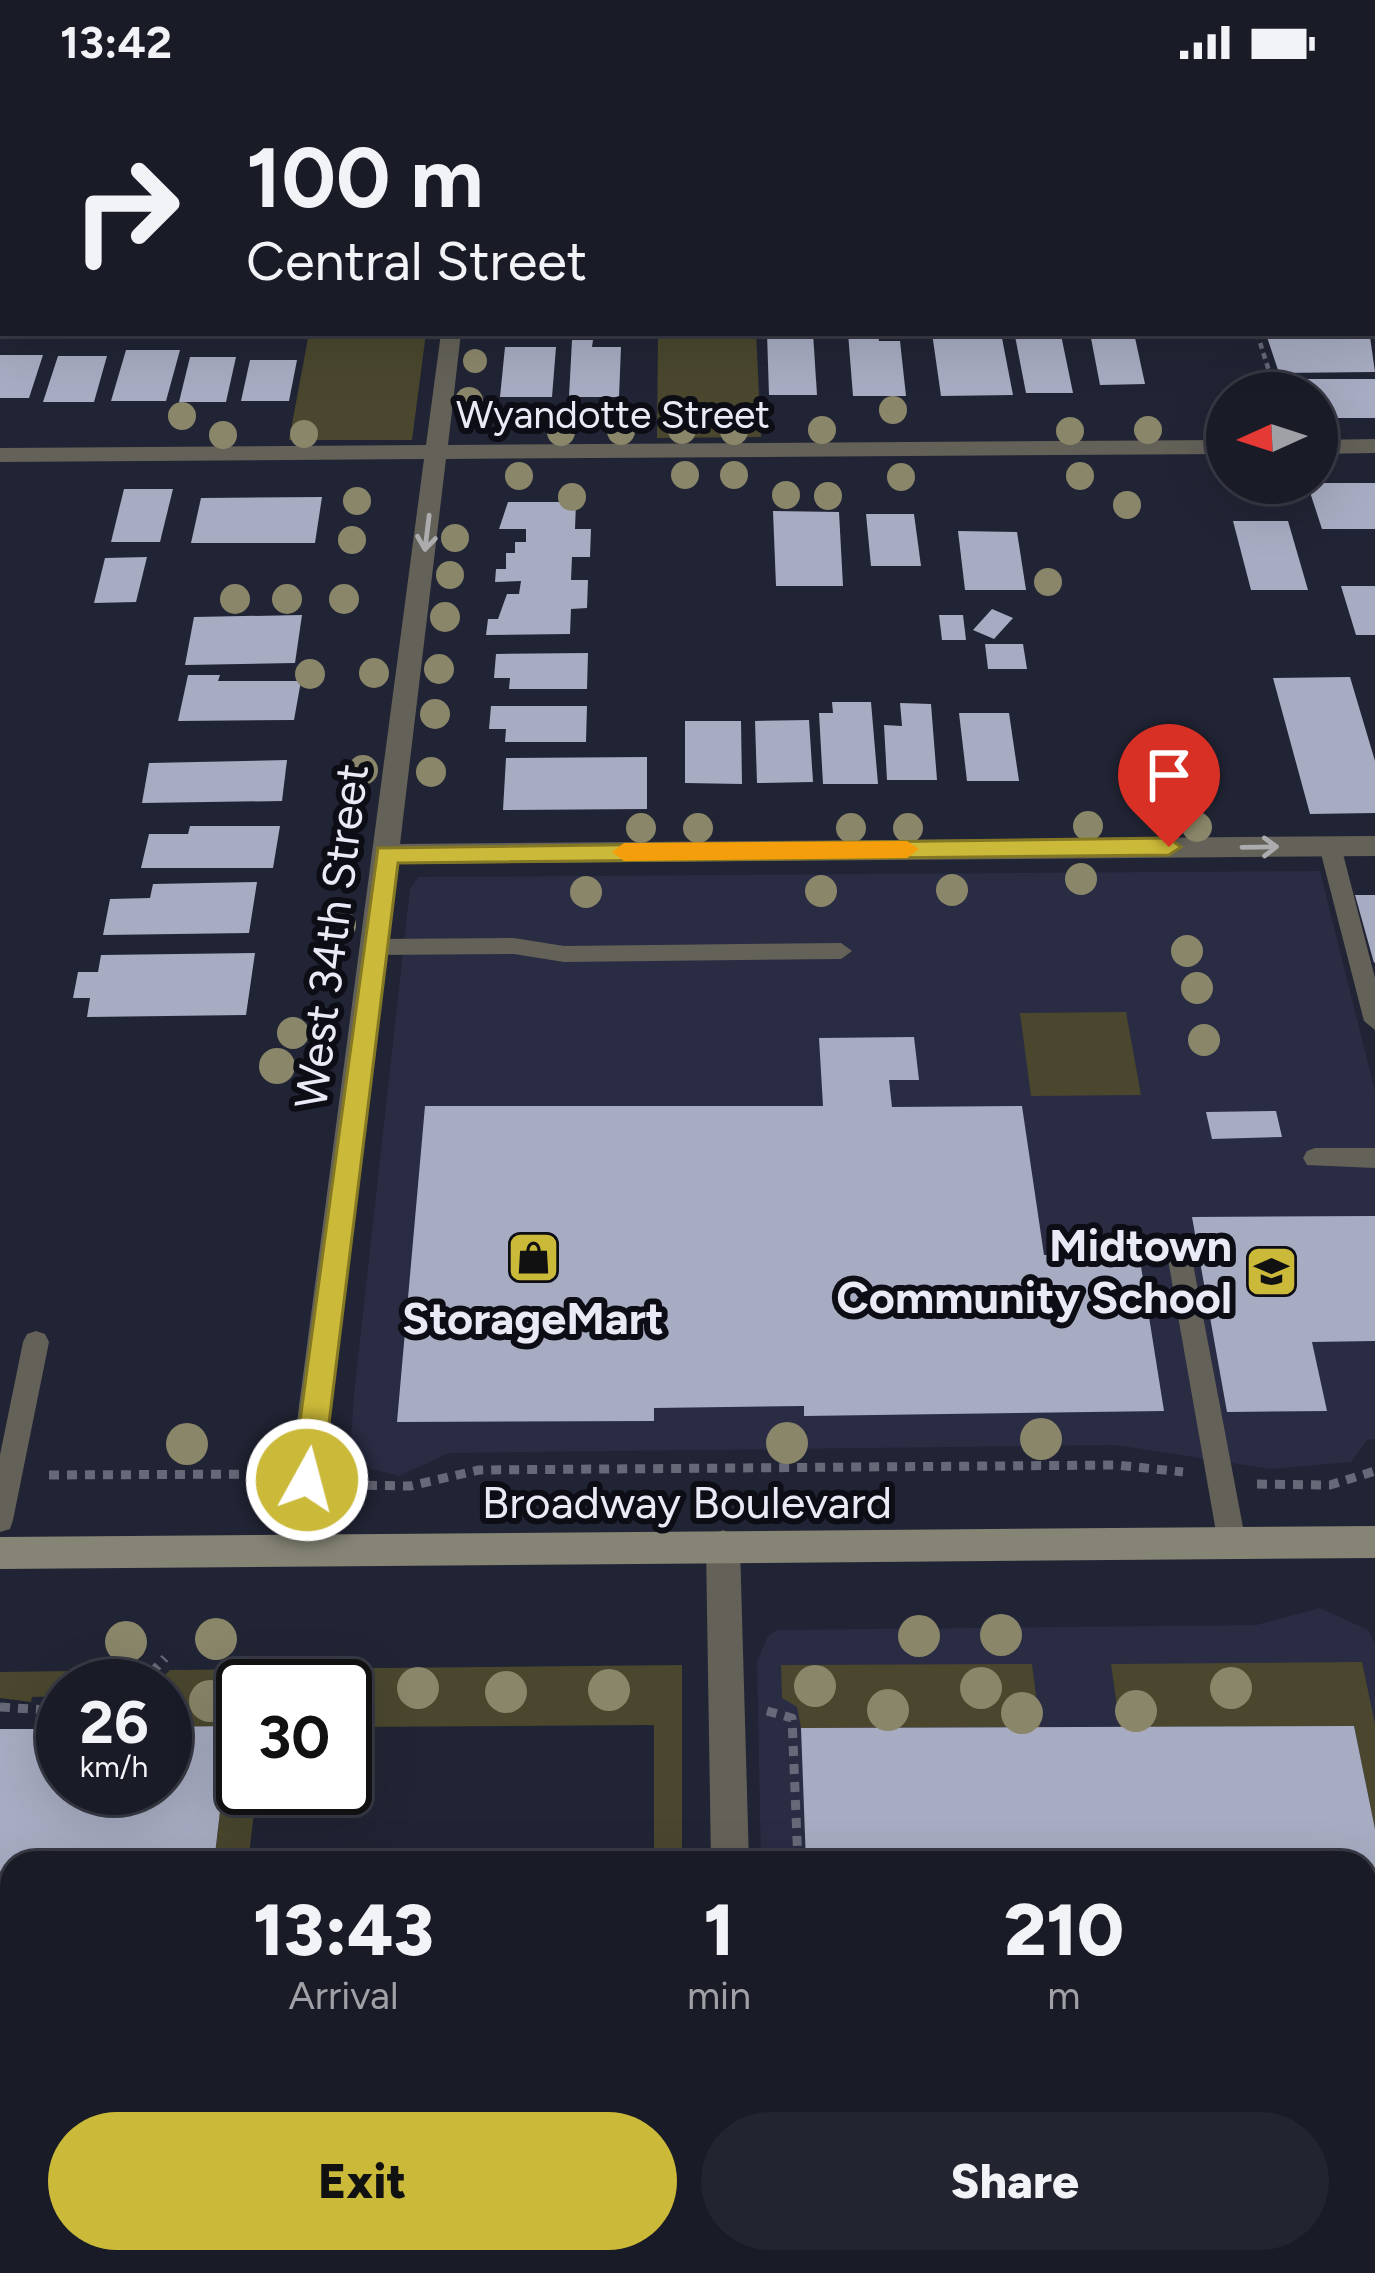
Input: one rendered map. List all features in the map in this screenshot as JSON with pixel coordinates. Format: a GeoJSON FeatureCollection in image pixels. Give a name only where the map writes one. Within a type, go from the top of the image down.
{"type":"FeatureCollection","features":[{"type":"Feature","properties":{"kind":"main road","name":"Broadway Boulevard"},"geometry":{"type":"LineString","coordinates":[[0,1552],[1375,1542]]}},
{"type":"Feature","properties":{"kind":"street","name":"West 34th Street"},"geometry":{"type":"LineString","coordinates":[[297,1550],[451,336]]}},
{"type":"Feature","properties":{"kind":"street"},"geometry":{"type":"LineString","coordinates":[[1338,447],[1375,446]]}},
{"type":"Feature","properties":{"kind":"street","name":"Wyandotte Street"},"geometry":{"type":"LineString","coordinates":[[0,455],[1206,447]]}},
{"type":"Feature","properties":{"kind":"street"},"geometry":{"type":"LineString","coordinates":[[387,854],[1375,846]]}},
{"type":"Feature","properties":{"kind":"street"},"geometry":{"type":"LineString","coordinates":[[723,1546],[730,1851]]}},
{"type":"Feature","properties":{"kind":"lane"},"geometry":{"type":"LineString","coordinates":[[1330,846],[1375,1021]]}},
{"type":"Feature","properties":{"kind":"lane"},"geometry":{"type":"LineString","coordinates":[[375,946],[514,946],[564,954],[841,951]]}},
{"type":"Feature","properties":{"kind":"lane"},"geometry":{"type":"LineString","coordinates":[[1315,1158],[1375,1158]]}},
{"type":"Feature","properties":{"kind":"lane"},"geometry":{"type":"LineString","coordinates":[[1178,1248],[1232,1543]]}},
{"type":"Feature","properties":{"kind":"lane"},"geometry":{"type":"LineString","coordinates":[[0,1520],[37,1342]]}},
{"type":"Feature","properties":{"kind":"path"},"geometry":{"type":"LineString","coordinates":[[1258,336],[1269,372]]}},
{"type":"Feature","properties":{"kind":"path"},"geometry":{"type":"LineString","coordinates":[[372,1487],[410,1486],[449,1473],[502,1470],[1117,1465],[1330,1485],[1375,1471]]}},
{"type":"Feature","properties":{"kind":"path"},"geometry":{"type":"LineString","coordinates":[[9,1476],[246,1472]]}},
{"type":"Feature","properties":{"kind":"path"},"geometry":{"type":"LineString","coordinates":[[0,1707],[36,1710]]}},
{"type":"Feature","properties":{"kind":"path"},"geometry":{"type":"LineString","coordinates":[[764,1711],[792,1718],[798,1851]]}},
{"type":"Feature","properties":{"kind":"shaded area"},"geometry":{"type":"Polygon","coordinates":[[[308,336],[426,336],[412,440],[289,440],[308,336]]]}},
{"type":"Feature","properties":{"kind":"shaded area"},"geometry":{"type":"Polygon","coordinates":[[[658,336],[756,336],[761,437],[657,438],[658,336]]]}},
{"type":"Feature","properties":{"kind":"shaded area"},"geometry":{"type":"Polygon","coordinates":[[[1320,871],[1375,1091],[1375,1439],[1367,1440],[1351,1462],[1270,1469],[1116,1445],[449,1453],[399,1476],[371,1469],[357,1455],[351,1437],[354,1395],[410,889],[418,877],[1320,871]]]}},
{"type":"Feature","properties":{"kind":"shaded area"},"geometry":{"type":"Polygon","coordinates":[[[1126,1012],[1141,1095],[1031,1096],[1020,1013],[1126,1012]]]}},
{"type":"Feature","properties":{"kind":"shaded area"},"geometry":{"type":"Polygon","coordinates":[[[1320,1608],[1368,1630],[1375,1644],[1375,1851],[761,1851],[757,1661],[768,1636],[777,1630],[1256,1625],[1320,1608]]]}},
{"type":"Feature","properties":{"kind":"shaded area"},"geometry":{"type":"Polygon","coordinates":[[[1362,1662],[1375,1724],[1375,1829],[1354,1726],[1120,1727],[1111,1664],[1362,1662]]]}},
{"type":"Feature","properties":{"kind":"shaded area"},"geometry":{"type":"Polygon","coordinates":[[[1032,1664],[1040,1727],[801,1728],[797,1707],[782,1698],[781,1665],[1032,1664]]]}},
{"type":"Feature","properties":{"kind":"shaded area"},"geometry":{"type":"Polygon","coordinates":[[[682,1665],[682,1851],[654,1851],[654,1725],[372,1727],[372,1668],[682,1665]]]}},
{"type":"Feature","properties":{"kind":"shaded area"},"geometry":{"type":"Polygon","coordinates":[[[192,1670],[216,1670],[216,1727],[192,1727],[192,1670]]]}},
{"type":"Feature","properties":{"kind":"shaded area"},"geometry":{"type":"Polygon","coordinates":[[[36,1671],[36,1697],[31,1702],[0,1698],[0,1672],[36,1671]]]}},
{"type":"Feature","properties":{"kind":"shaded area"},"geometry":{"type":"Polygon","coordinates":[[[220,1815],[254,1815],[249,1851],[215,1851],[220,1815]]]}},
{"type":"Feature","properties":{"kind":"building"},"geometry":{"type":"Polygon","coordinates":[[[767,336],[813,336],[817,395],[769,395],[767,336]]]}},
{"type":"Feature","properties":{"kind":"building"},"geometry":{"type":"Polygon","coordinates":[[[848,336],[900,341],[906,396],[853,396],[848,336]]]}},
{"type":"Feature","properties":{"kind":"building"},"geometry":{"type":"Polygon","coordinates":[[[932,336],[1002,336],[1013,395],[941,396],[932,336]]]}},
{"type":"Feature","properties":{"kind":"building"},"geometry":{"type":"Polygon","coordinates":[[[1015,336],[1061,336],[1073,393],[1026,393],[1015,336]]]}},
{"type":"Feature","properties":{"kind":"building"},"geometry":{"type":"Polygon","coordinates":[[[1091,336],[1135,336],[1145,384],[1100,385],[1091,336]]]}},
{"type":"Feature","properties":{"kind":"building"},"geometry":{"type":"Polygon","coordinates":[[[1267,337],[1370,337],[1375,372],[1279,372],[1267,337]]]}},
{"type":"Feature","properties":{"kind":"building"},"geometry":{"type":"Polygon","coordinates":[[[572,340],[593,340],[592,347],[621,347],[619,397],[569,397],[572,340]]]}},
{"type":"Feature","properties":{"kind":"building"},"geometry":{"type":"Polygon","coordinates":[[[505,347],[556,347],[552,397],[500,397],[505,347]]]}},
{"type":"Feature","properties":{"kind":"building"},"geometry":{"type":"Polygon","coordinates":[[[126,350],[180,350],[166,401],[111,401],[126,350]]]}},
{"type":"Feature","properties":{"kind":"building"},"geometry":{"type":"Polygon","coordinates":[[[0,355],[43,355],[29,398],[0,398],[0,355]]]}},
{"type":"Feature","properties":{"kind":"building"},"geometry":{"type":"Polygon","coordinates":[[[58,356],[107,356],[94,402],[43,402],[58,356]]]}},
{"type":"Feature","properties":{"kind":"building"},"geometry":{"type":"Polygon","coordinates":[[[190,357],[236,357],[226,402],[179,402],[190,357]]]}},
{"type":"Feature","properties":{"kind":"building"},"geometry":{"type":"Polygon","coordinates":[[[250,360],[297,360],[289,401],[241,401],[250,360]]]}},
{"type":"Feature","properties":{"kind":"building"},"geometry":{"type":"Polygon","coordinates":[[[1338,379],[1375,379],[1375,418],[1338,418],[1338,379]]]}},
{"type":"Feature","properties":{"kind":"building"},"geometry":{"type":"Polygon","coordinates":[[[1338,483],[1375,483],[1375,529],[1322,529],[1314,504],[1338,504],[1338,483]]]}},
{"type":"Feature","properties":{"kind":"building"},"geometry":{"type":"Polygon","coordinates":[[[124,489],[173,489],[160,542],[111,542],[124,489]]]}},
{"type":"Feature","properties":{"kind":"building"},"geometry":{"type":"Polygon","coordinates":[[[322,497],[315,543],[191,543],[201,498],[322,497]]]}},
{"type":"Feature","properties":{"kind":"building"},"geometry":{"type":"Polygon","coordinates":[[[508,502],[576,502],[575,529],[591,529],[590,557],[572,557],[571,580],[588,580],[587,608],[571,609],[570,634],[486,635],[488,619],[498,619],[507,594],[519,594],[521,581],[495,582],[496,569],[506,569],[506,553],[515,553],[515,542],[526,542],[526,529],[499,529],[508,502]]]}},
{"type":"Feature","properties":{"kind":"building"},"geometry":{"type":"Polygon","coordinates":[[[773,511],[839,512],[843,586],[776,586],[773,511]]]}},
{"type":"Feature","properties":{"kind":"building"},"geometry":{"type":"Polygon","coordinates":[[[866,514],[914,514],[921,566],[871,566],[866,514]]]}},
{"type":"Feature","properties":{"kind":"building"},"geometry":{"type":"Polygon","coordinates":[[[1233,521],[1288,521],[1308,590],[1251,590],[1233,521]]]}},
{"type":"Feature","properties":{"kind":"building"},"geometry":{"type":"Polygon","coordinates":[[[958,531],[1017,532],[1026,590],[965,590],[958,531]]]}},
{"type":"Feature","properties":{"kind":"building"},"geometry":{"type":"Polygon","coordinates":[[[147,557],[136,602],[94,603],[105,558],[147,557]]]}},
{"type":"Feature","properties":{"kind":"building"},"geometry":{"type":"Polygon","coordinates":[[[1341,586],[1375,586],[1375,635],[1356,635],[1341,586]]]}},
{"type":"Feature","properties":{"kind":"building"},"geometry":{"type":"Polygon","coordinates":[[[992,609],[1013,618],[994,639],[973,630],[992,609]]]}},
{"type":"Feature","properties":{"kind":"building"},"geometry":{"type":"Polygon","coordinates":[[[302,615],[295,663],[185,665],[194,617],[302,615]]]}},
{"type":"Feature","properties":{"kind":"building"},"geometry":{"type":"Polygon","coordinates":[[[939,615],[963,615],[966,640],[942,640],[939,615]]]}},
{"type":"Feature","properties":{"kind":"building"},"geometry":{"type":"Polygon","coordinates":[[[985,644],[1023,644],[1027,669],[988,669],[985,644]]]}},
{"type":"Feature","properties":{"kind":"building"},"geometry":{"type":"Polygon","coordinates":[[[588,653],[587,689],[509,689],[510,678],[494,678],[496,654],[588,653]]]}},
{"type":"Feature","properties":{"kind":"building"},"geometry":{"type":"Polygon","coordinates":[[[188,675],[220,675],[218,681],[301,681],[294,720],[178,721],[188,675]]]}},
{"type":"Feature","properties":{"kind":"building"},"geometry":{"type":"Polygon","coordinates":[[[1350,677],[1375,761],[1375,813],[1310,814],[1273,678],[1350,677]]]}},
{"type":"Feature","properties":{"kind":"building"},"geometry":{"type":"Polygon","coordinates":[[[832,702],[871,702],[878,784],[823,784],[819,713],[833,713],[832,702]]]}},
{"type":"Feature","properties":{"kind":"building"},"geometry":{"type":"Polygon","coordinates":[[[900,703],[931,704],[937,780],[887,780],[884,725],[902,726],[900,703]]]}},
{"type":"Feature","properties":{"kind":"building"},"geometry":{"type":"Polygon","coordinates":[[[491,706],[587,706],[586,742],[505,742],[506,729],[489,729],[491,706]]]}},
{"type":"Feature","properties":{"kind":"building"},"geometry":{"type":"Polygon","coordinates":[[[959,713],[1009,713],[1019,781],[967,781],[959,713]]]}},
{"type":"Feature","properties":{"kind":"building"},"geometry":{"type":"Polygon","coordinates":[[[809,720],[813,782],[757,783],[755,721],[809,720]]]}},
{"type":"Feature","properties":{"kind":"building"},"geometry":{"type":"Polygon","coordinates":[[[685,721],[741,721],[742,784],[685,783],[685,721]]]}},
{"type":"Feature","properties":{"kind":"building"},"geometry":{"type":"Polygon","coordinates":[[[647,757],[647,809],[503,810],[506,758],[647,757]]]}},
{"type":"Feature","properties":{"kind":"building"},"geometry":{"type":"Polygon","coordinates":[[[287,760],[282,801],[142,803],[149,763],[287,760]]]}},
{"type":"Feature","properties":{"kind":"building"},"geometry":{"type":"Polygon","coordinates":[[[190,826],[280,826],[273,868],[141,868],[149,834],[188,834],[190,826]]]}},
{"type":"Feature","properties":{"kind":"building"},"geometry":{"type":"Polygon","coordinates":[[[257,882],[249,933],[103,935],[110,899],[150,898],[153,884],[257,882]]]}},
{"type":"Feature","properties":{"kind":"building"},"geometry":{"type":"Polygon","coordinates":[[[1355,895],[1375,895],[1374,963],[1355,895]]]}},
{"type":"Feature","properties":{"kind":"building"},"geometry":{"type":"Polygon","coordinates":[[[255,953],[246,1015],[87,1017],[90,998],[73,998],[78,972],[98,972],[101,955],[255,953]]]}},
{"type":"Feature","properties":{"kind":"building"},"geometry":{"type":"Polygon","coordinates":[[[914,1037],[919,1080],[889,1080],[892,1107],[1022,1106],[1044,1255],[1139,1254],[1164,1411],[804,1416],[804,1406],[654,1408],[654,1421],[397,1422],[425,1106],[823,1106],[819,1038],[914,1037]]]}},
{"type":"Feature","properties":{"kind":"building"},"geometry":{"type":"Polygon","coordinates":[[[1276,1111],[1282,1137],[1212,1139],[1206,1112],[1276,1111]]]}},
{"type":"Feature","properties":{"kind":"building"},"geometry":{"type":"Polygon","coordinates":[[[1375,1216],[1375,1341],[1312,1342],[1327,1411],[1227,1412],[1192,1217],[1375,1216]]]}},
{"type":"Feature","properties":{"kind":"building"},"geometry":{"type":"Polygon","coordinates":[[[216,1726],[216,1815],[220,1815],[215,1851],[0,1851],[0,1729],[36,1729],[36,1815],[192,1815],[192,1727],[216,1726]]]}},
{"type":"Feature","properties":{"kind":"building"},"geometry":{"type":"Polygon","coordinates":[[[1354,1726],[1375,1829],[1375,1851],[806,1851],[801,1728],[1354,1726]]]}},
{"type":"Feature","properties":{"kind":"slow traffic"},"geometry":{"type":"LineString","coordinates":[[624,852],[907,849]]}},
{"type":"Feature","properties":{"kind":"place","name":"StorageMart"},"geometry":{"type":"Point","coordinates":[533,1257]}},
{"type":"Feature","properties":{"kind":"place","name":"Midtown Community School"},"geometry":{"type":"Point","coordinates":[1271,1271]}},
{"type":"Feature","properties":{"kind":"route"},"geometry":{"type":"LineString","coordinates":[[307,1480],[387,854],[1169,847]]}}]}
